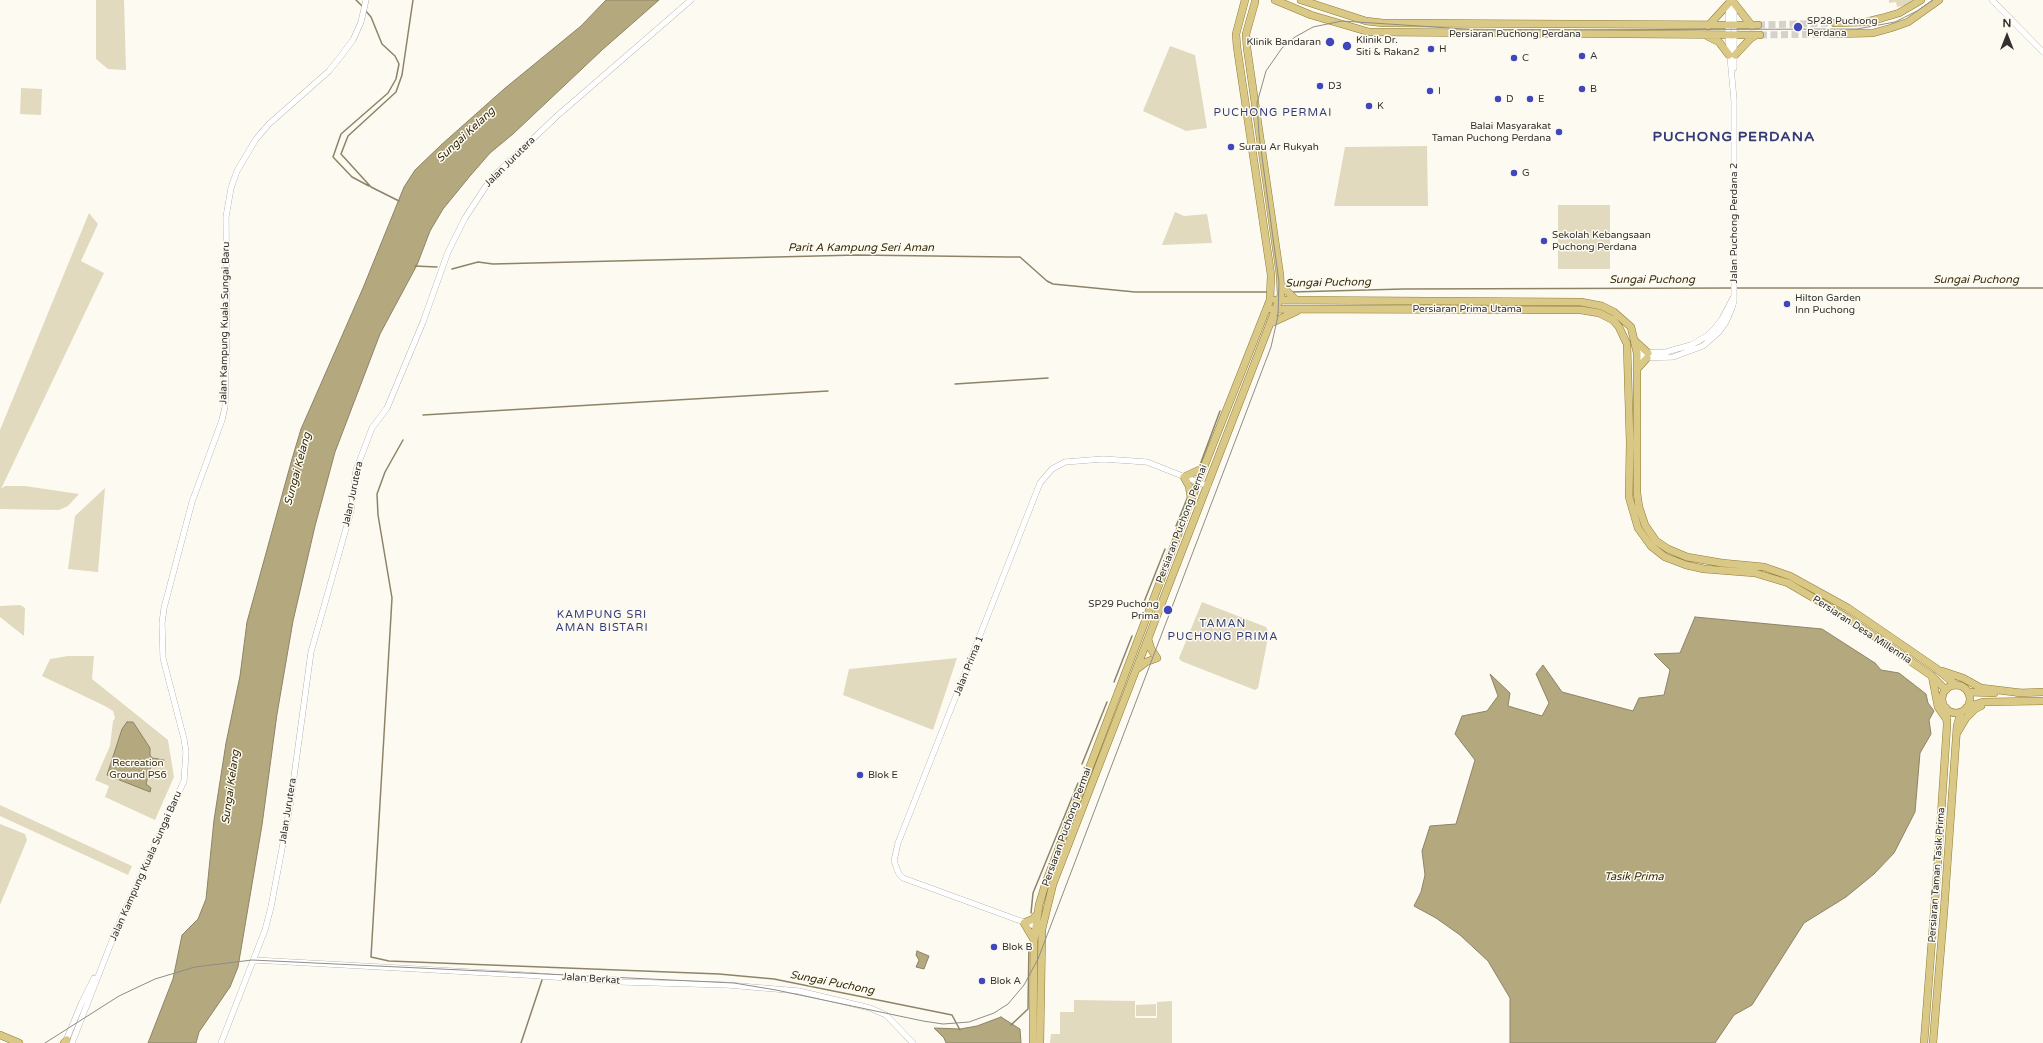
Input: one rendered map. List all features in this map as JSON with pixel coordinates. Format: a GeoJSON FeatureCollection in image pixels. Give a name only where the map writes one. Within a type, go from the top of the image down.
{"type":"FeatureCollection","features":[{"type":"Feature","properties":{"kind":"main road","name":"Persiaran Puchong Permai"},"geometry":{"type":"LineString","coordinates":[[1033,1043],[1034,940],[1090,777],[1191,500],[1267,309],[1270,297],[1271,275],[1236,34],[1252,0]]}},
{"type":"Feature","properties":{"kind":"main road","name":"Persiaran Puchong Permai"},"geometry":{"type":"LineString","coordinates":[[1040,1043],[1038,912],[1048,876],[1136,671],[1280,298],[1280,275],[1247,48],[1246,34],[1252,0]]}},
{"type":"Feature","properties":{"kind":"main road","name":"Persiaran Puchong Perdana"},"geometry":{"type":"LineString","coordinates":[[1275,0],[1311,15],[1369,32],[1758,35],[1750,39],[1732,55]]}},
{"type":"Feature","properties":{"kind":"main road","name":"Persiaran Puchong Perdana"},"geometry":{"type":"LineString","coordinates":[[1301,0],[1366,21],[1383,23],[1708,26],[1755,25],[1731,1]]}},
{"type":"Feature","properties":{"kind":"main road"},"geometry":{"type":"LineString","coordinates":[[1835,23],[1866,22],[1882,18],[1899,13],[1921,0]]}},
{"type":"Feature","properties":{"kind":"main road"},"geometry":{"type":"LineString","coordinates":[[1832,34],[1873,33],[1891,28],[1908,22],[1939,0]]}},
{"type":"Feature","properties":{"kind":"main road"},"geometry":{"type":"LineString","coordinates":[[1708,26],[1731,1]]}},
{"type":"Feature","properties":{"kind":"main road"},"geometry":{"type":"LineString","coordinates":[[1704,35],[1719,42],[1732,55]]}},
{"type":"Feature","properties":{"kind":"main road"},"geometry":{"type":"LineString","coordinates":[[1281,285],[1296,301]]}},
{"type":"Feature","properties":{"kind":"main road","name":"Persiaran Prima Utama"},"geometry":{"type":"LineString","coordinates":[[1270,297],[1296,301],[1581,302],[1602,306],[1624,319],[1631,327],[1635,341],[1636,355]]}},
{"type":"Feature","properties":{"kind":"main road","name":"Persiaran Prima Utama"},"geometry":{"type":"LineString","coordinates":[[1267,309],[1581,310],[1599,313],[1613,320],[1619,327],[1627,344],[1629,368]]}},
{"type":"Feature","properties":{"kind":"main road"},"geometry":{"type":"LineString","coordinates":[[1271,323],[1303,309]]}},
{"type":"Feature","properties":{"kind":"main road"},"geometry":{"type":"LineString","coordinates":[[1635,341],[1647,355],[1637,369]]}},
{"type":"Feature","properties":{"kind":"main road"},"geometry":{"type":"LineString","coordinates":[[1627,344],[1636,355],[1629,368]]}},
{"type":"Feature","properties":{"kind":"main road","name":"Persiaran Desa Millennia"},"geometry":{"type":"LineString","coordinates":[[1636,355],[1639,448],[1637,493],[1639,507],[1645,525],[1656,541],[1668,549],[1687,557],[1722,563],[1764,567],[1790,576],[1848,608],[1937,669],[1956,685]]}},
{"type":"Feature","properties":{"kind":"main road","name":"Persiaran Desa Millennia"},"geometry":{"type":"LineString","coordinates":[[1629,368],[1629,497],[1638,528],[1651,546],[1665,557],[1686,565],[1704,569],[1755,573],[1788,583],[1846,617],[1932,676],[1946,690]]}},
{"type":"Feature","properties":{"kind":"main road"},"geometry":{"type":"LineString","coordinates":[[1191,500],[1189,486],[1184,477],[1203,468]]}},
{"type":"Feature","properties":{"kind":"main road"},"geometry":{"type":"LineString","coordinates":[[1136,671],[1146,662],[1157,658],[1151,649],[1148,639]]}},
{"type":"Feature","properties":{"kind":"main road"},"geometry":{"type":"LineString","coordinates":[[1937,669],[1963,678],[1981,688],[2022,693]]}},
{"type":"Feature","properties":{"kind":"main road"},"geometry":{"type":"LineString","coordinates":[[1932,676],[1938,707],[1947,720]]}},
{"type":"Feature","properties":{"kind":"main road"},"geometry":{"type":"LineString","coordinates":[[1968,707],[1970,698],[1968,692],[1963,687],[1956,685],[1946,690],[1943,701],[1946,708],[1953,712],[1961,712],[1968,707],[1983,702],[2043,701]]}},
{"type":"Feature","properties":{"kind":"main road"},"geometry":{"type":"LineString","coordinates":[[1968,692],[1980,694],[2043,692]]}},
{"type":"Feature","properties":{"kind":"main road"},"geometry":{"type":"LineString","coordinates":[[1956,735],[1966,718],[1975,709],[1983,705],[2001,702]]}},
{"type":"Feature","properties":{"kind":"main road","name":"Persiaran Taman Tasik Prima"},"geometry":{"type":"LineString","coordinates":[[1924,1043],[1947,720],[1946,708]]}},
{"type":"Feature","properties":{"kind":"main road","name":"Persiaran Taman Tasik Prima"},"geometry":{"type":"LineString","coordinates":[[1933,1043],[1956,735],[1961,712]]}},
{"type":"Feature","properties":{"kind":"main road"},"geometry":{"type":"LineString","coordinates":[[1034,940],[1024,923],[1033,919],[1038,912]]}},
{"type":"Feature","properties":{"kind":"main road"},"geometry":{"type":"LineString","coordinates":[[0,1035],[18,1043]]}},
{"type":"Feature","properties":{"kind":"street","name":"Jalan Jurutera"},"geometry":{"type":"LineString","coordinates":[[221,1043],[254,960],[265,930],[271,907],[290,806],[311,652],[351,511],[356,470],[372,428],[387,408],[423,322],[448,252],[465,218],[486,186],[496,174],[558,116],[691,0]]}},
{"type":"Feature","properties":{"kind":"street"},"geometry":{"type":"LineString","coordinates":[[1992,0],[2043,52]]}},
{"type":"Feature","properties":{"kind":"street","name":"Jalan Puchong Perdana 2"},"geometry":{"type":"LineString","coordinates":[[1636,355],[1647,355],[1681,349],[1707,336],[1722,319],[1733,295],[1733,76],[1731,1]]}},
{"type":"Feature","properties":{"kind":"street","name":"Jalan Kampung Kuala Sungai Baru"},"geometry":{"type":"LineString","coordinates":[[67,1042],[80,1023],[102,966],[184,781],[186,752],[163,658],[162,623],[164,608],[192,502],[222,420],[225,407],[227,334],[226,217],[231,188],[237,171],[256,139],[269,124],[329,71],[353,40],[365,5]]}},
{"type":"Feature","properties":{"kind":"street","name":"Jalan Prima 1"},"geometry":{"type":"LineString","coordinates":[[1039,928],[903,878],[899,874],[894,861],[898,843],[1040,483],[1052,469],[1065,462],[1088,460],[1147,462],[1208,486]]}},
{"type":"Feature","properties":{"kind":"street","name":"Jalan Berkat"},"geometry":{"type":"LineString","coordinates":[[254,960],[526,974],[622,982],[728,985],[799,992],[870,1008],[886,1016],[913,1043]]}},
{"type":"Feature","properties":{"kind":"street"},"geometry":{"type":"LineString","coordinates":[[67,1042],[82,1002],[102,966]]}},
{"type":"Feature","properties":{"kind":"green space"},"geometry":{"type":"Polygon","coordinates":[[[96,0],[124,0],[126,70],[108,69],[96,59],[96,0]]]}},
{"type":"Feature","properties":{"kind":"green space"},"geometry":{"type":"Polygon","coordinates":[[[1889,0],[1913,0],[1906,5],[1897,7],[1896,2],[1889,3],[1889,0]]]}},
{"type":"Feature","properties":{"kind":"green space"},"geometry":{"type":"Polygon","coordinates":[[[1170,46],[1195,55],[1207,128],[1186,131],[1143,111],[1170,46]]]}},
{"type":"Feature","properties":{"kind":"green space"},"geometry":{"type":"Polygon","coordinates":[[[21,88],[42,89],[41,115],[20,114],[21,88]]]}},
{"type":"Feature","properties":{"kind":"green space"},"geometry":{"type":"Polygon","coordinates":[[[1427,146],[1428,206],[1334,206],[1345,147],[1427,146]]]}},
{"type":"Feature","properties":{"kind":"green space"},"geometry":{"type":"Polygon","coordinates":[[[1558,205],[1610,205],[1610,269],[1558,269],[1558,205]]]}},
{"type":"Feature","properties":{"kind":"green space"},"geometry":{"type":"Polygon","coordinates":[[[1175,212],[1184,216],[1207,214],[1212,243],[1162,245],[1175,212]]]}},
{"type":"Feature","properties":{"kind":"green space"},"geometry":{"type":"Polygon","coordinates":[[[89,213],[98,224],[81,261],[104,273],[1,489],[5,486],[25,486],[79,494],[68,506],[59,510],[0,509],[0,430],[89,213]]]}},
{"type":"Feature","properties":{"kind":"green space"},"geometry":{"type":"Polygon","coordinates":[[[105,488],[98,572],[68,569],[75,516],[105,488]]]}},
{"type":"Feature","properties":{"kind":"green space"},"geometry":{"type":"Polygon","coordinates":[[[1202,602],[1266,627],[1269,633],[1258,688],[1255,690],[1181,661],[1179,658],[1202,602]]]}},
{"type":"Feature","properties":{"kind":"green space"},"geometry":{"type":"Polygon","coordinates":[[[20,605],[25,608],[24,636],[0,617],[0,606],[20,605]]]}},
{"type":"Feature","properties":{"kind":"green space","name":"Recreation Ground PS6"},"geometry":{"type":"Polygon","coordinates":[[[68,656],[94,656],[92,679],[168,740],[174,777],[155,820],[105,797],[109,786],[95,780],[110,746],[113,721],[115,718],[113,711],[105,706],[42,676],[50,659],[68,656]]]}},
{"type":"Feature","properties":{"kind":"green space"},"geometry":{"type":"Polygon","coordinates":[[[957,658],[933,730],[843,695],[849,669],[957,658]]]}},
{"type":"Feature","properties":{"kind":"green space"},"geometry":{"type":"Polygon","coordinates":[[[0,805],[132,866],[128,875],[0,816],[0,805]]]}},
{"type":"Feature","properties":{"kind":"green space"},"geometry":{"type":"Polygon","coordinates":[[[0,824],[25,834],[27,840],[0,905],[0,824]]]}},
{"type":"Feature","properties":{"kind":"green space"},"geometry":{"type":"Polygon","coordinates":[[[1074,1000],[1135,1001],[1135,1018],[1157,1018],[1157,1002],[1172,1001],[1172,1043],[1050,1043],[1051,1034],[1060,1034],[1060,1012],[1074,1012],[1074,1000]]]}},
{"type":"Feature","properties":{"kind":"green space"},"geometry":{"type":"Polygon","coordinates":[[[1156,1004],[1156,1016],[1136,1016],[1136,1005],[1156,1004]]]}},
{"type":"Feature","properties":{"kind":"water","name":"Sungai Kelang"},"geometry":{"type":"Polygon","coordinates":[[[606,0],[659,0],[602,50],[513,134],[490,153],[470,176],[443,209],[430,231],[417,265],[380,334],[335,452],[315,526],[293,621],[277,714],[262,825],[238,967],[230,987],[199,1032],[196,1043],[148,1043],[173,979],[182,935],[198,919],[206,899],[214,820],[226,743],[240,676],[247,622],[292,459],[301,429],[363,288],[404,187],[415,170],[441,145],[504,89],[581,26],[606,0]]]}},
{"type":"Feature","properties":{"kind":"water","name":"Tasik Prima"},"geometry":{"type":"Polygon","coordinates":[[[1695,617],[1822,629],[1875,663],[1881,670],[1899,673],[1926,694],[1928,703],[1934,711],[1929,720],[1931,734],[1920,753],[1915,812],[1894,853],[1874,874],[1846,897],[1804,923],[1752,1005],[1734,1015],[1715,1043],[1510,1043],[1510,998],[1488,961],[1460,935],[1436,918],[1414,906],[1421,892],[1425,875],[1422,851],[1430,826],[1456,824],[1475,760],[1455,734],[1462,716],[1487,711],[1498,696],[1490,674],[1510,693],[1508,706],[1542,716],[1549,703],[1536,674],[1543,665],[1562,692],[1633,711],[1639,698],[1664,695],[1670,670],[1654,654],[1680,653],[1695,617]]]}},
{"type":"Feature","properties":{"kind":"water"},"geometry":{"type":"Polygon","coordinates":[[[127,722],[133,722],[150,748],[150,755],[152,758],[164,760],[161,765],[152,764],[146,784],[151,788],[150,792],[107,775],[122,729],[127,722]]]}},
{"type":"Feature","properties":{"kind":"water"},"geometry":{"type":"Polygon","coordinates":[[[917,951],[929,956],[924,969],[916,967],[919,960],[916,955],[917,951]]]}},
{"type":"Feature","properties":{"kind":"water"},"geometry":{"type":"Polygon","coordinates":[[[1001,1017],[1020,1029],[1021,1043],[946,1043],[944,1038],[934,1028],[960,1029],[977,1026],[1001,1017]]]}},
{"type":"Feature","properties":{"kind":"waterway"},"geometry":{"type":"LineString","coordinates":[[356,0],[363,7]]}},
{"type":"Feature","properties":{"kind":"waterway"},"geometry":{"type":"LineString","coordinates":[[399,201],[371,187],[341,154],[348,136],[396,92],[402,75],[413,0]]}},
{"type":"Feature","properties":{"kind":"waterway"},"geometry":{"type":"LineString","coordinates":[[365,10],[371,17],[382,44],[395,56],[399,64],[396,79],[388,93],[341,134],[333,157],[352,177],[369,186]]}},
{"type":"Feature","properties":{"kind":"waterway","name":"Parit A Kampung Seri Aman"},"geometry":{"type":"LineString","coordinates":[[452,269],[478,262],[493,264],[857,255],[1020,257],[1047,281],[1053,284],[1135,292],[1269,292]]}},
{"type":"Feature","properties":{"kind":"waterway","name":"Parit A Kampung Seri Aman"},"geometry":{"type":"LineString","coordinates":[[415,266],[437,267]]}},
{"type":"Feature","properties":{"kind":"waterway","name":"Sungai Puchong"},"geometry":{"type":"LineString","coordinates":[[1292,292],[1403,289],[1732,288]]}},
{"type":"Feature","properties":{"kind":"waterway","name":"Sungai Puchong"},"geometry":{"type":"LineString","coordinates":[[1736,288],[2043,288]]}},
{"type":"Feature","properties":{"kind":"waterway"},"geometry":{"type":"LineString","coordinates":[[955,384],[1048,378]]}},
{"type":"Feature","properties":{"kind":"waterway"},"geometry":{"type":"LineString","coordinates":[[423,415],[828,391]]}},
{"type":"Feature","properties":{"kind":"waterway","name":"Sungai Puchong"},"geometry":{"type":"LineString","coordinates":[[1200,465],[1220,411]]}},
{"type":"Feature","properties":{"kind":"waterway"},"geometry":{"type":"LineString","coordinates":[[403,440],[385,472],[377,494],[378,515],[392,598],[371,957],[389,961],[719,974],[774,979],[952,1015],[960,1030]]}},
{"type":"Feature","properties":{"kind":"waterway","name":"Sungai Puchong"},"geometry":{"type":"LineString","coordinates":[[1176,526],[1188,496]]}},
{"type":"Feature","properties":{"kind":"waterway","name":"Sungai Puchong"},"geometry":{"type":"LineString","coordinates":[[1144,602],[1165,549]]}},
{"type":"Feature","properties":{"kind":"waterway","name":"Sungai Puchong"},"geometry":{"type":"LineString","coordinates":[[1114,682],[1132,636]]}},
{"type":"Feature","properties":{"kind":"waterway","name":"Sungai Puchong"},"geometry":{"type":"LineString","coordinates":[[1082,764],[1107,702]]}},
{"type":"Feature","properties":{"kind":"waterway","name":"Sungai Puchong"},"geometry":{"type":"LineString","coordinates":[[1031,913],[1033,893],[1078,783]]}},
{"type":"Feature","properties":{"kind":"waterway","name":"Sungai Puchong"},"geometry":{"type":"LineString","coordinates":[[1011,1025],[1028,1009],[1029,943]]}},
{"type":"Feature","properties":{"kind":"waterway","name":"Sungai Puchong"},"geometry":{"type":"LineString","coordinates":[[521,1043],[542,980]]}},
{"type":"Feature","properties":{"kind":"tunnel"},"geometry":{"type":"LineString","coordinates":[[1758,25],[1835,23]]}},
{"type":"Feature","properties":{"kind":"tunnel"},"geometry":{"type":"LineString","coordinates":[[1760,35],[1832,34]]}},
{"type":"Feature","properties":{"kind":"tram line"},"geometry":{"type":"LineString","coordinates":[[45,1043],[119,996],[155,979],[195,967],[252,960],[734,983],[776,990],[943,1024],[969,1022],[994,1013],[1008,1004],[1024,985],[1038,959],[1271,347],[1278,316],[1279,282],[1259,135],[1257,103],[1266,71],[1282,48],[1295,37],[1313,27],[1342,21],[1480,30],[1857,29],[1895,22],[1917,11],[1933,0]]}},
{"type":"Feature","properties":{"kind":"place","name":"SP28 Puchong Perdana"},"geometry":{"type":"Point","coordinates":[1798,27]}},
{"type":"Feature","properties":{"kind":"place","name":"Klinik Bandaran"},"geometry":{"type":"Point","coordinates":[1330,42]}},
{"type":"Feature","properties":{"kind":"place","name":"Klinik Dr. Siti & Rakan2"},"geometry":{"type":"Point","coordinates":[1347,46]}},
{"type":"Feature","properties":{"kind":"place","name":"H"},"geometry":{"type":"Point","coordinates":[1431,49]}},
{"type":"Feature","properties":{"kind":"place","name":"A"},"geometry":{"type":"Point","coordinates":[1582,56]}},
{"type":"Feature","properties":{"kind":"place","name":"C"},"geometry":{"type":"Point","coordinates":[1514,58]}},
{"type":"Feature","properties":{"kind":"place","name":"D3"},"geometry":{"type":"Point","coordinates":[1320,86]}},
{"type":"Feature","properties":{"kind":"place","name":"B"},"geometry":{"type":"Point","coordinates":[1582,89]}},
{"type":"Feature","properties":{"kind":"place","name":"I"},"geometry":{"type":"Point","coordinates":[1430,91]}},
{"type":"Feature","properties":{"kind":"place","name":"D"},"geometry":{"type":"Point","coordinates":[1498,99]}},
{"type":"Feature","properties":{"kind":"place","name":"E"},"geometry":{"type":"Point","coordinates":[1530,99]}},
{"type":"Feature","properties":{"kind":"place","name":"K"},"geometry":{"type":"Point","coordinates":[1369,106]}},
{"type":"Feature","properties":{"kind":"place","name":"Balai Masyarakat Taman Puchong Perdana"},"geometry":{"type":"Point","coordinates":[1559,132]}},
{"type":"Feature","properties":{"kind":"place","name":"Surau Ar Rukyah"},"geometry":{"type":"Point","coordinates":[1231,147]}},
{"type":"Feature","properties":{"kind":"place","name":"G"},"geometry":{"type":"Point","coordinates":[1514,173]}},
{"type":"Feature","properties":{"kind":"place","name":"Sekolah Kebangsaan Puchong Perdana"},"geometry":{"type":"Point","coordinates":[1544,241]}},
{"type":"Feature","properties":{"kind":"place","name":"Hilton Garden Inn Puchong"},"geometry":{"type":"Point","coordinates":[1787,304]}},
{"type":"Feature","properties":{"kind":"place","name":"SP29 Puchong Prima"},"geometry":{"type":"Point","coordinates":[1168,610]}},
{"type":"Feature","properties":{"kind":"place","name":"Blok E"},"geometry":{"type":"Point","coordinates":[860,775]}},
{"type":"Feature","properties":{"kind":"place","name":"Blok B"},"geometry":{"type":"Point","coordinates":[994,947]}},
{"type":"Feature","properties":{"kind":"place","name":"Blok A"},"geometry":{"type":"Point","coordinates":[982,981]}},
{"type":"Feature","properties":{"kind":"district","name":"PUCHONG PERMAI"},"geometry":{"type":"Point","coordinates":[1273,113]}},
{"type":"Feature","properties":{"kind":"district","name":"PUCHONG PERDANA"},"geometry":{"type":"Point","coordinates":[1734,137]}},
{"type":"Feature","properties":{"kind":"district","name":"KAMPUNG SRI AMAN BISTARI"},"geometry":{"type":"Point","coordinates":[602,621]}},
{"type":"Feature","properties":{"kind":"district","name":"TAMAN PUCHONG PRIMA"},"geometry":{"type":"Point","coordinates":[1223,630]}}]}
